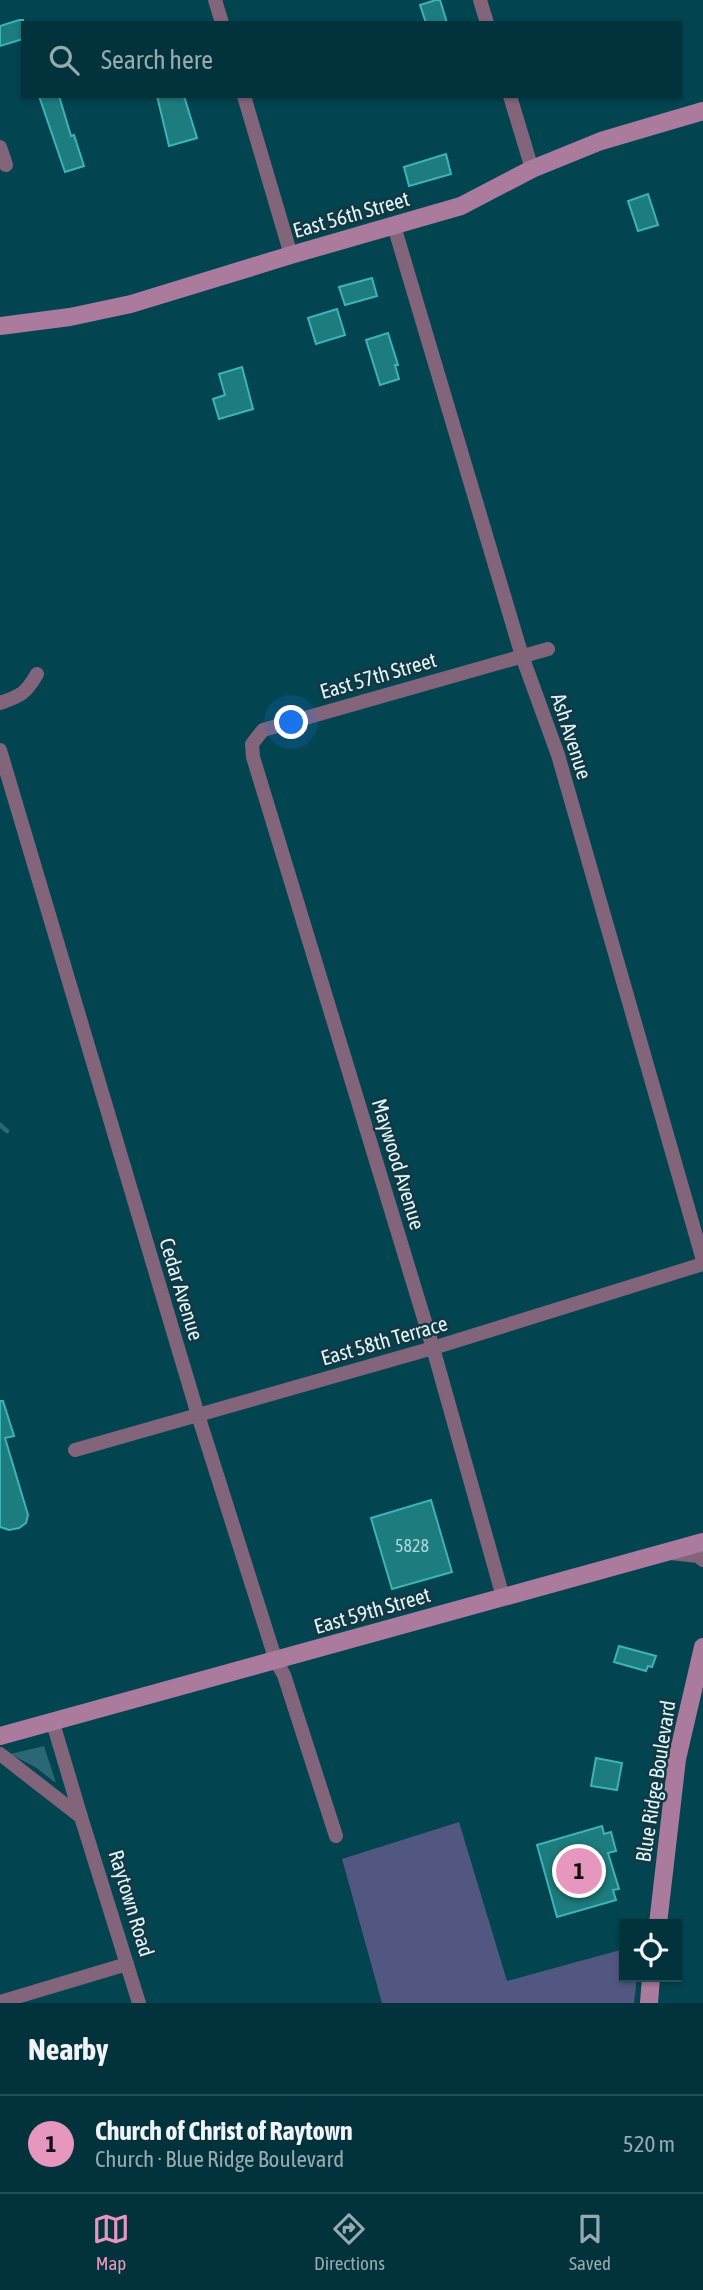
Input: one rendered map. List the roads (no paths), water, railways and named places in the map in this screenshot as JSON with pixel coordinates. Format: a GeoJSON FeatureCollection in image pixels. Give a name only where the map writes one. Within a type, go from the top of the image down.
{"type":"FeatureCollection","features":[{"type":"Feature","properties":{"kind":"street"},"geometry":{"type":"LineString","coordinates":[[215,0],[221,21]]}},
{"type":"Feature","properties":{"kind":"street"},"geometry":{"type":"LineString","coordinates":[[480,0],[486,21]]}},
{"type":"Feature","properties":{"kind":"street"},"geometry":{"type":"LineString","coordinates":[[245,98],[291,255]]}},
{"type":"Feature","properties":{"kind":"street"},"geometry":{"type":"LineString","coordinates":[[511,98],[532,169]]}},
{"type":"Feature","properties":{"kind":"street","name":"East 56th Street"},"geometry":{"type":"LineString","coordinates":[[0,326],[70,317],[131,304],[461,206],[532,169],[601,141],[703,111]]}},
{"type":"Feature","properties":{"kind":"street"},"geometry":{"type":"LineString","coordinates":[[0,147],[6,165]]}},
{"type":"Feature","properties":{"kind":"street","name":"Ash Avenue"},"geometry":{"type":"LineString","coordinates":[[394,226],[522,656],[558,755],[703,1262]]}},
{"type":"Feature","properties":{"kind":"street","name":"East 57th Street"},"geometry":{"type":"LineString","coordinates":[[252,744],[263,730],[548,649]]}},
{"type":"Feature","properties":{"kind":"street"},"geometry":{"type":"LineString","coordinates":[[0,703],[18,697],[28,689],[37,674]]}},
{"type":"Feature","properties":{"kind":"street","name":"Maywood Avenue"},"geometry":{"type":"LineString","coordinates":[[252,744],[257,770],[432,1348],[503,1597]]}},
{"type":"Feature","properties":{"kind":"street","name":"Cedar Avenue"},"geometry":{"type":"LineString","coordinates":[[0,750],[198,1415],[276,1661],[284,1675],[336,1836]]}},
{"type":"Feature","properties":{"kind":"street","name":"East 58th Terrace"},"geometry":{"type":"LineString","coordinates":[[75,1450],[432,1348],[703,1262]]}},
{"type":"Feature","properties":{"kind":"street","name":"East 59th Street"},"geometry":{"type":"LineString","coordinates":[[53,1723],[703,1542]]}},
{"type":"Feature","properties":{"kind":"street"},"geometry":{"type":"LineString","coordinates":[[666,1552],[698,1556],[703,1560]]}},
{"type":"Feature","properties":{"kind":"street","name":"Blue Ridge Boulevard"},"geometry":{"type":"LineString","coordinates":[[659,1919],[677,1759],[703,1647]]}},
{"type":"Feature","properties":{"kind":"street"},"geometry":{"type":"LineString","coordinates":[[0,1736],[53,1723]]}},
{"type":"Feature","properties":{"kind":"street","name":"Raytown Road"},"geometry":{"type":"LineString","coordinates":[[53,1723],[139,2003]]}},
{"type":"Feature","properties":{"kind":"street"},"geometry":{"type":"LineString","coordinates":[[0,1754],[81,1817]]}},
{"type":"Feature","properties":{"kind":"street"},"geometry":{"type":"LineString","coordinates":[[0,2002],[127,1964]]}},
{"type":"Feature","properties":{"kind":"street"},"geometry":{"type":"LineString","coordinates":[[649,2003],[651,1982]]}},
{"type":"Feature","properties":{"kind":"waterway"},"geometry":{"type":"LineString","coordinates":[[0,1125],[7,1131]]}},
{"type":"Feature","properties":{"kind":"place","name":"Church of Christ of Raytown"},"geometry":{"type":"Point","coordinates":[579,1871]}}]}
